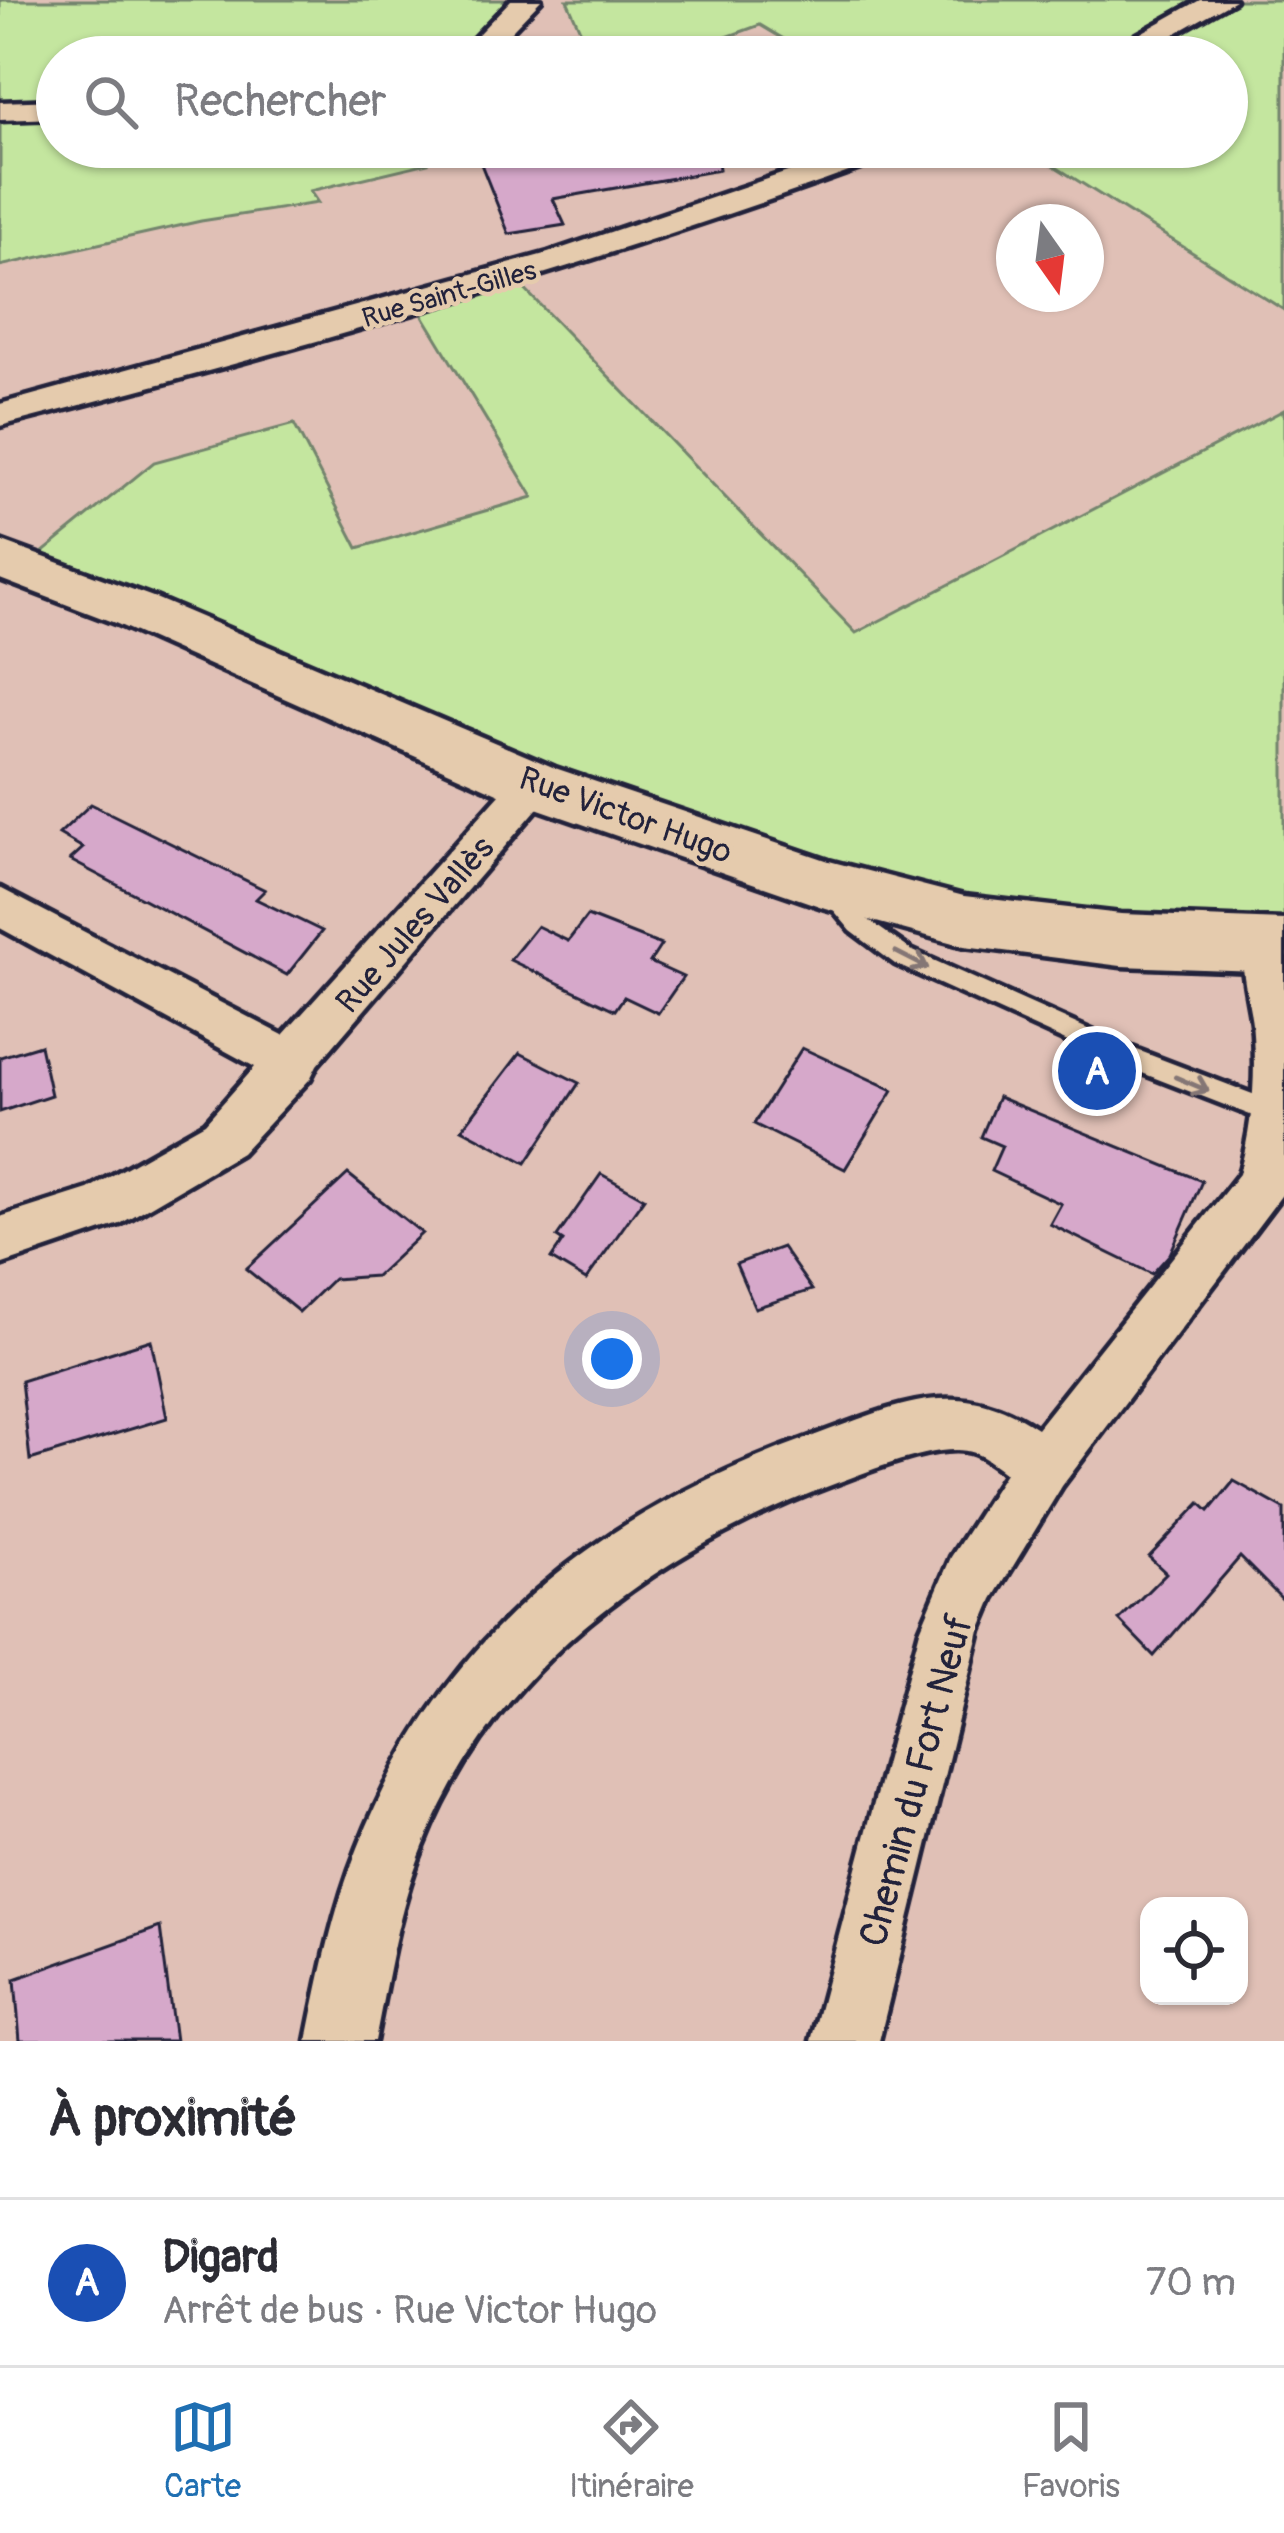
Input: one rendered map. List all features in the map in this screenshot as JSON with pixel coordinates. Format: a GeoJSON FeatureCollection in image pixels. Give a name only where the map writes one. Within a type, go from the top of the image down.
{"type":"FeatureCollection","features":[{"type":"Feature","properties":{"kind":"main road","name":"Rue Victor Hugo"},"geometry":{"type":"LineString","coordinates":[[0,559],[134,610],[534,784],[825,884],[964,921],[1121,940],[1274,946]]}},
{"type":"Feature","properties":{"kind":"street"},"geometry":{"type":"LineString","coordinates":[[491,36],[527,0]]}},
{"type":"Feature","properties":{"kind":"street"},"geometry":{"type":"LineString","coordinates":[[1152,36],[1221,0]]}},
{"type":"Feature","properties":{"kind":"street"},"geometry":{"type":"LineString","coordinates":[[0,111],[36,110]]}},
{"type":"Feature","properties":{"kind":"street","name":"Rue Saint-Gilles"},"geometry":{"type":"LineString","coordinates":[[0,415],[395,310],[706,216],[834,168]]}},
{"type":"Feature","properties":{"kind":"street","name":"Rue Jules Vallès"},"geometry":{"type":"LineString","coordinates":[[0,1241],[103,1208],[224,1138],[534,784]]}},
{"type":"Feature","properties":{"kind":"street"},"geometry":{"type":"LineString","coordinates":[[0,906],[293,1064]]}},
{"type":"Feature","properties":{"kind":"street","name":"Chemin du Fort Neuf"},"geometry":{"type":"LineString","coordinates":[[845,2041],[950,1630],[972,1578],[1042,1466],[1262,1184],[1276,1146],[1274,946]]}},
{"type":"Feature","properties":{"kind":"street"},"geometry":{"type":"LineString","coordinates":[[341,2041],[377,1885],[415,1792],[521,1642],[600,1576],[759,1487],[838,1454],[923,1429],[961,1422],[995,1433],[1042,1466]]}},
{"type":"Feature","properties":{"kind":"lane"},"geometry":{"type":"LineString","coordinates":[[825,884],[859,926],[903,958],[1110,1050],[1276,1114]]}},
{"type":"Feature","properties":{"kind":"green space"},"geometry":{"type":"Polygon","coordinates":[[[0,0],[527,0],[491,36],[36,36],[36,168],[407,168],[310,191],[318,203],[201,221],[0,266],[0,0]]]}},
{"type":"Feature","properties":{"kind":"green space"},"geometry":{"type":"Polygon","coordinates":[[[567,0],[1284,0],[1284,310],[1057,168],[1248,168],[1248,36],[779,36],[760,25],[729,36],[583,36],[567,0]]]}},
{"type":"Feature","properties":{"kind":"green space"},"geometry":{"type":"Polygon","coordinates":[[[512,276],[856,633],[1284,410],[1284,946],[825,884],[26,566],[154,462],[294,424],[358,548],[533,497],[416,304],[512,276]]]}},
{"type":"Feature","properties":{"kind":"building"},"geometry":{"type":"Polygon","coordinates":[[[483,168],[719,168],[553,199],[565,225],[509,234],[483,168]]]}},
{"type":"Feature","properties":{"kind":"building"},"geometry":{"type":"Polygon","coordinates":[[[91,804],[265,890],[256,899],[322,931],[287,975],[70,860],[83,848],[59,834],[91,804]]]}},
{"type":"Feature","properties":{"kind":"building"},"geometry":{"type":"Polygon","coordinates":[[[587,916],[661,945],[650,962],[683,977],[658,1013],[624,997],[615,1010],[510,960],[537,926],[568,941],[587,916]]]}},
{"type":"Feature","properties":{"kind":"building"},"geometry":{"type":"Polygon","coordinates":[[[40,1045],[51,1095],[0,1112],[0,1057],[40,1045]]]}},
{"type":"Feature","properties":{"kind":"building"},"geometry":{"type":"Polygon","coordinates":[[[802,1048],[893,1090],[845,1169],[754,1124],[802,1048]]]}},
{"type":"Feature","properties":{"kind":"building"},"geometry":{"type":"Polygon","coordinates":[[[520,1053],[579,1083],[526,1163],[462,1129],[520,1053]]]}},
{"type":"Feature","properties":{"kind":"building"},"geometry":{"type":"Polygon","coordinates":[[[998,1097],[1202,1181],[1170,1254],[1152,1274],[1050,1224],[1061,1204],[991,1171],[1002,1146],[981,1137],[998,1097]]]}},
{"type":"Feature","properties":{"kind":"building"},"geometry":{"type":"Polygon","coordinates":[[[348,1174],[422,1233],[376,1276],[333,1279],[299,1312],[246,1269],[348,1174]]]}},
{"type":"Feature","properties":{"kind":"building"},"geometry":{"type":"Polygon","coordinates":[[[601,1174],[644,1198],[586,1280],[551,1259],[563,1241],[557,1237],[601,1174]]]}},
{"type":"Feature","properties":{"kind":"building"},"geometry":{"type":"Polygon","coordinates":[[[782,1247],[812,1290],[755,1308],[736,1264],[782,1247]]]}},
{"type":"Feature","properties":{"kind":"building"},"geometry":{"type":"Polygon","coordinates":[[[151,1340],[167,1418],[30,1460],[21,1381],[151,1340]]]}},
{"type":"Feature","properties":{"kind":"building"},"geometry":{"type":"Polygon","coordinates":[[[1234,1481],[1284,1509],[1284,1601],[1240,1557],[1154,1656],[1119,1620],[1166,1573],[1149,1557],[1200,1503],[1209,1511],[1234,1481]]]}},
{"type":"Feature","properties":{"kind":"building"},"geometry":{"type":"Polygon","coordinates":[[[160,1927],[175,2041],[20,2041],[15,1979],[160,1927]]]}},
{"type":"Feature","properties":{"kind":"place","name":"Digard"},"geometry":{"type":"Point","coordinates":[1097,1071]}}]}
